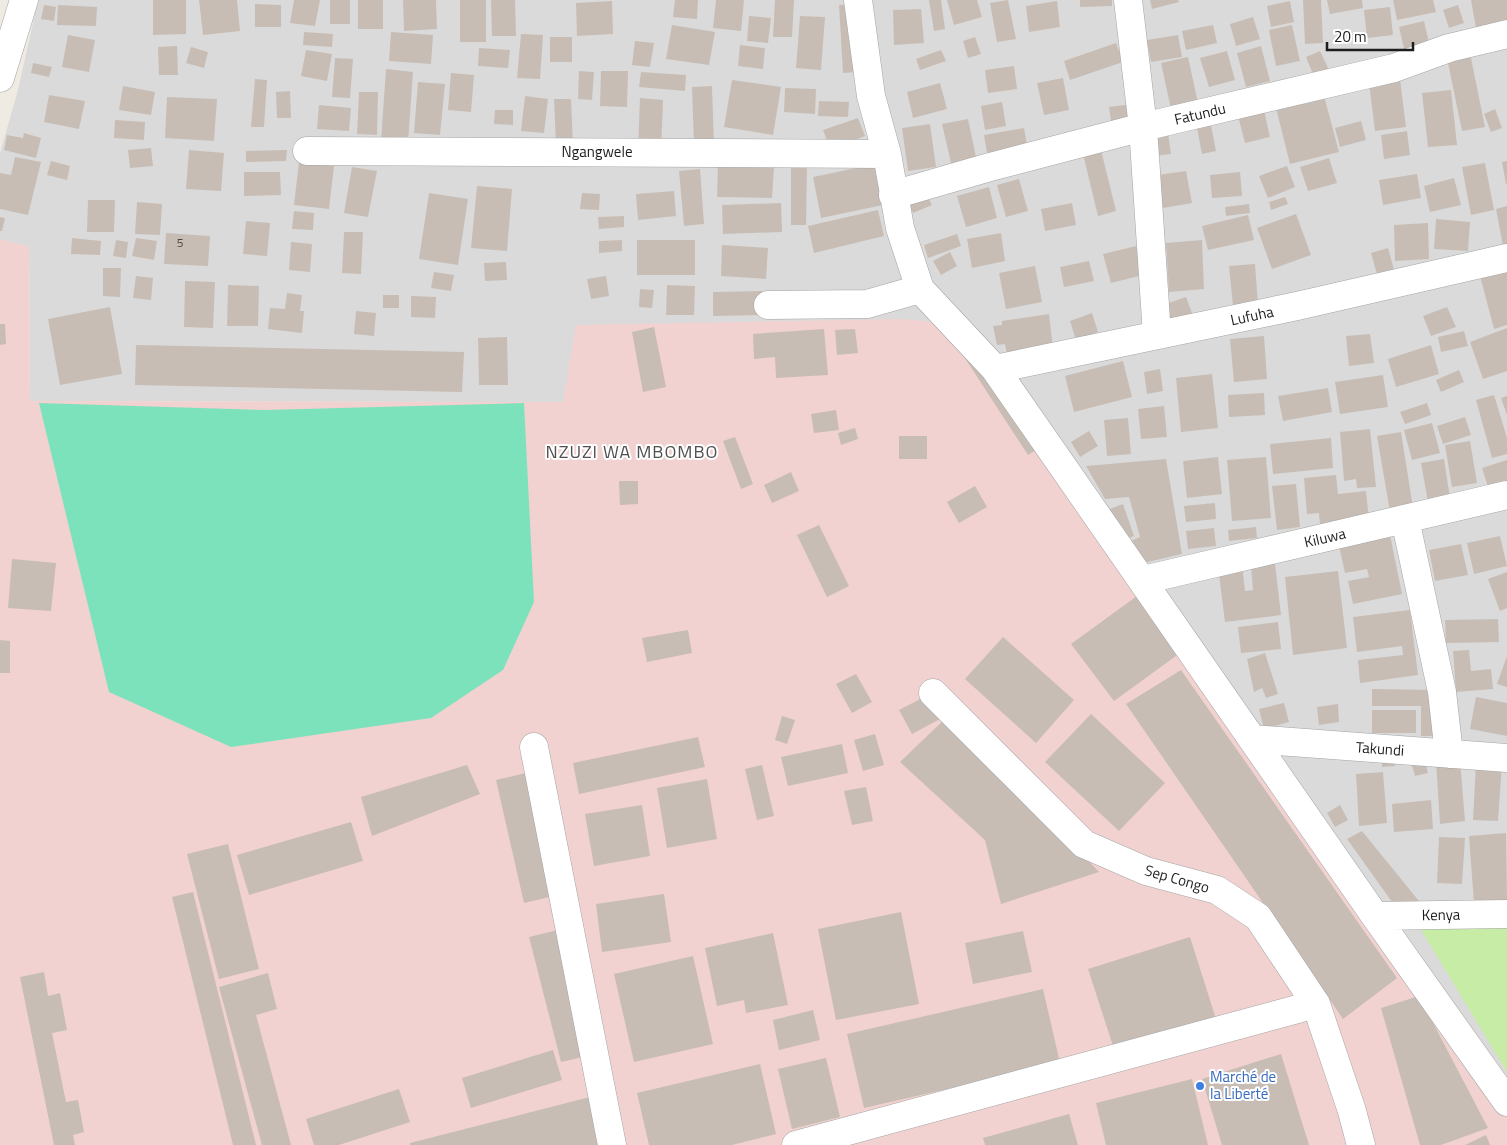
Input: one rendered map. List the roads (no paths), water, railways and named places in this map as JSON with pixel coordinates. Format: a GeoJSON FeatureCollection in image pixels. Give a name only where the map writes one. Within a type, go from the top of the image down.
{"type":"FeatureCollection","features":[{"type":"Feature","properties":{"kind":"street"},"geometry":{"type":"LineString","coordinates":[[0,78],[24,0]]}},
{"type":"Feature","properties":{"kind":"street"},"geometry":{"type":"LineString","coordinates":[[858,0],[871,96],[887,154],[900,228],[920,289],[996,368],[1375,916],[1507,1102]]}},
{"type":"Feature","properties":{"kind":"street"},"geometry":{"type":"LineString","coordinates":[[1128,0],[1143,127],[1156,335]]}},
{"type":"Feature","properties":{"kind":"street","name":"Fatundu"},"geometry":{"type":"LineString","coordinates":[[893,195],[990,167],[1143,127],[1394,68],[1449,48],[1507,34]]}},
{"type":"Feature","properties":{"kind":"street","name":"Ngangwele"},"geometry":{"type":"LineString","coordinates":[[307,151],[887,154]]}},
{"type":"Feature","properties":{"kind":"street","name":"Lufuha"},"geometry":{"type":"LineString","coordinates":[[996,368],[1349,295],[1507,258]]}},
{"type":"Feature","properties":{"kind":"street"},"geometry":{"type":"LineString","coordinates":[[768,305],[868,304],[920,289]]}},
{"type":"Feature","properties":{"kind":"street","name":"Kiluwa"},"geometry":{"type":"LineString","coordinates":[[1143,580],[1507,494]]}},
{"type":"Feature","properties":{"kind":"street"},"geometry":{"type":"LineString","coordinates":[[1405,519],[1442,692],[1449,754]]}},
{"type":"Feature","properties":{"kind":"street","name":"Sep Congo"},"geometry":{"type":"LineString","coordinates":[[933,694],[1084,844],[1146,871],[1217,890],[1258,917],[1316,1004],[1352,1111],[1361,1145]]}},
{"type":"Feature","properties":{"kind":"street","name":"Takundi"},"geometry":{"type":"LineString","coordinates":[[1252,739],[1507,758]]}},
{"type":"Feature","properties":{"kind":"street"},"geometry":{"type":"LineString","coordinates":[[534,747],[612,1145]]}},
{"type":"Feature","properties":{"kind":"street","name":"Kenya"},"geometry":{"type":"LineString","coordinates":[[1375,916],[1507,914]]}},
{"type":"Feature","properties":{"kind":"street"},"geometry":{"type":"LineString","coordinates":[[796,1145],[1316,1004]]}},
{"type":"Feature","properties":{"kind":"place","name":"Marché de la Liberté"},"geometry":{"type":"Point","coordinates":[1200,1086]}},
{"type":"Feature","properties":{"kind":"district","name":"NZUZI WA MBOMBO"},"geometry":{"type":"Point","coordinates":[632,452]}}]}
